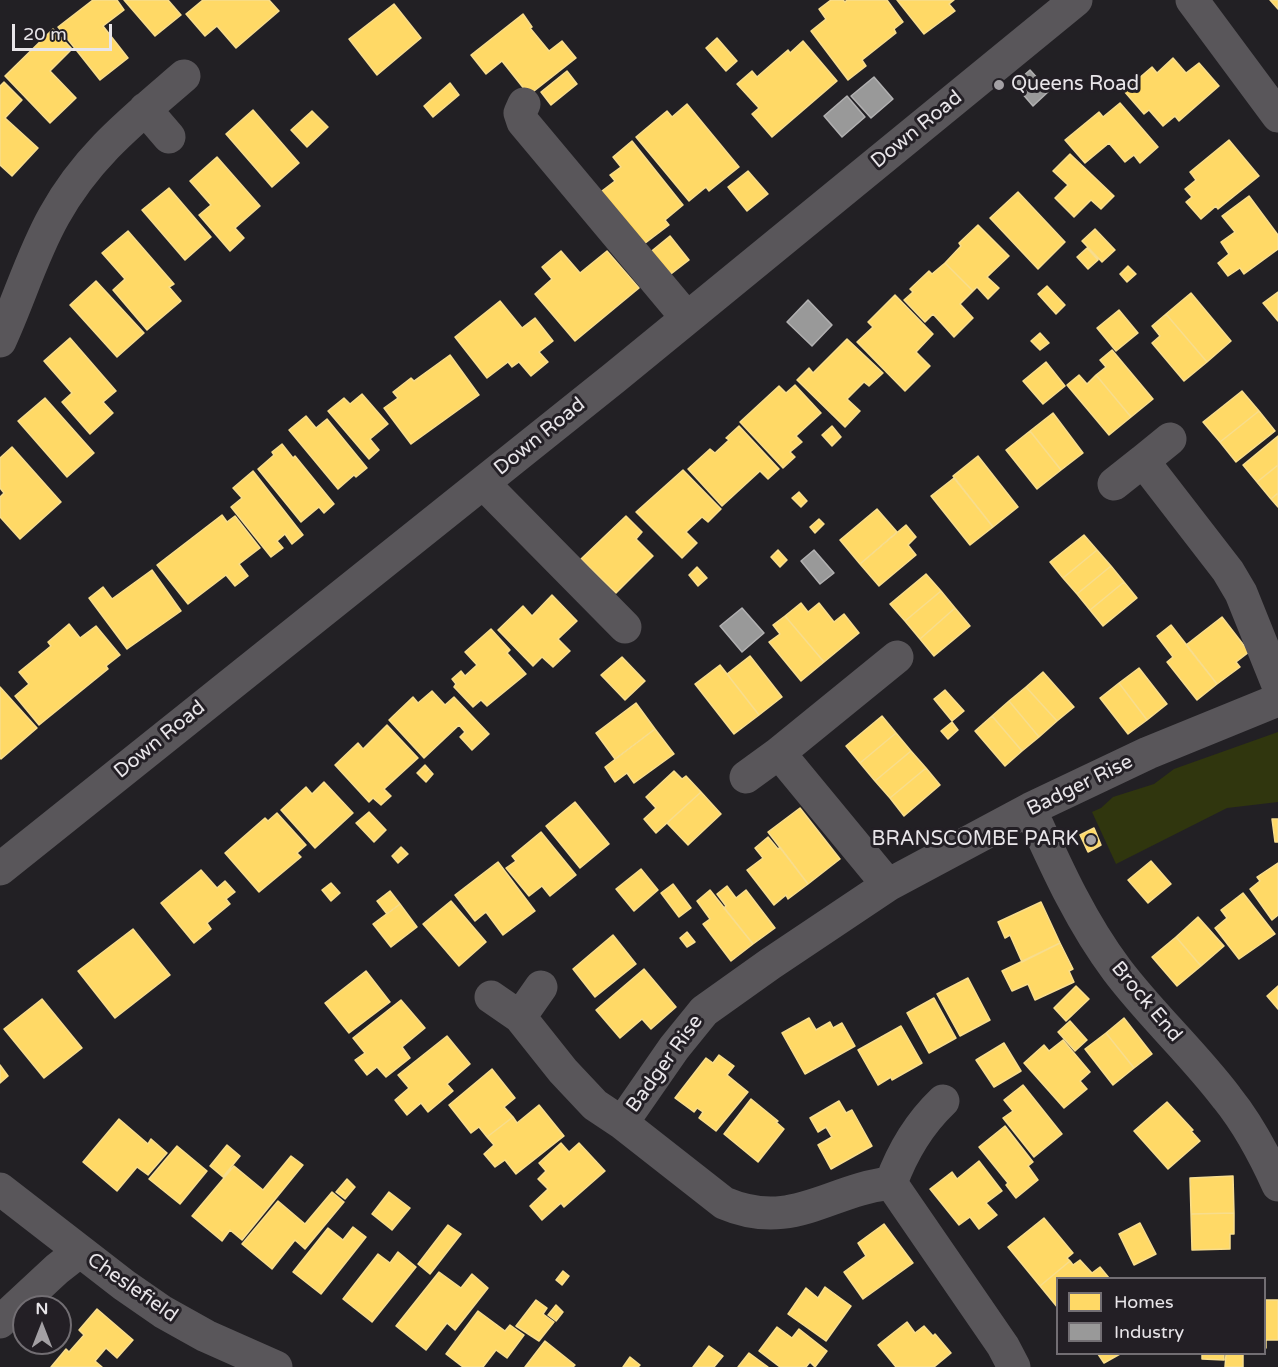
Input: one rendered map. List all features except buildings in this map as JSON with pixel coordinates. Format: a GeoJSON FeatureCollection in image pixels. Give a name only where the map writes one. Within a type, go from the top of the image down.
{"type":"FeatureCollection","features":[{"type":"Feature","properties":{"kind":"street","name":"Down Road"},"geometry":{"type":"LineString","coordinates":[[0,869],[483,483],[1076,0]]}},
{"type":"Feature","properties":{"kind":"street"},"geometry":{"type":"LineString","coordinates":[[1192,0],[1278,116]]}},
{"type":"Feature","properties":{"kind":"street"},"geometry":{"type":"LineString","coordinates":[[0,341],[43,238],[70,190],[108,143],[184,76]]}},
{"type":"Feature","properties":{"kind":"street"},"geometry":{"type":"LineString","coordinates":[[524,104],[520,113],[523,122],[687,318]]}},
{"type":"Feature","properties":{"kind":"street"},"geometry":{"type":"LineString","coordinates":[[145,109],[169,137]]}},
{"type":"Feature","properties":{"kind":"street"},"geometry":{"type":"LineString","coordinates":[[1114,484],[1170,439]]}},
{"type":"Feature","properties":{"kind":"street"},"geometry":{"type":"LineString","coordinates":[[1143,461],[1231,576],[1241,593],[1278,685]]}},
{"type":"Feature","properties":{"kind":"street"},"geometry":{"type":"LineString","coordinates":[[483,483],[625,627]]}},
{"type":"Feature","properties":{"kind":"street"},"geometry":{"type":"LineString","coordinates":[[746,777],[897,657]]}},
{"type":"Feature","properties":{"kind":"street","name":"Badger Rise"},"geometry":{"type":"LineString","coordinates":[[622,1123],[674,1048],[704,1011],[888,885],[1030,809],[1149,753],[1278,700]]}},
{"type":"Feature","properties":{"kind":"street"},"geometry":{"type":"LineString","coordinates":[[779,753],[888,885]]}},
{"type":"Feature","properties":{"kind":"street","name":"Brock End"},"geometry":{"type":"LineString","coordinates":[[1030,809],[1058,871],[1099,943],[1138,997],[1228,1098],[1259,1147],[1278,1185]]}},
{"type":"Feature","properties":{"kind":"street"},"geometry":{"type":"LineString","coordinates":[[520,1017],[541,987]]}},
{"type":"Feature","properties":{"kind":"street","name":"Badger Rise"},"geometry":{"type":"LineString","coordinates":[[490,997],[520,1017],[578,1089],[595,1105],[622,1123],[715,1198],[743,1211],[755,1214],[794,1212],[870,1187],[891,1183]]}},
{"type":"Feature","properties":{"kind":"street"},"geometry":{"type":"LineString","coordinates":[[944,1101],[918,1130],[897,1167],[891,1183],[1003,1346],[1014,1367]]}},
{"type":"Feature","properties":{"kind":"street","name":"Cheslefield"},"geometry":{"type":"LineString","coordinates":[[0,1190],[163,1312],[206,1336],[276,1367]]}},
{"type":"Feature","properties":{"kind":"street"},"geometry":{"type":"LineString","coordinates":[[0,1322],[49,1276],[80,1251]]}},
{"type":"Feature","properties":{"kind":"green space"},"geometry":{"type":"Polygon","coordinates":[[[1278,732],[1278,802],[1227,808],[1116,864],[1092,812],[1101,808],[1113,797],[1154,784],[1174,769],[1278,732]]]}},
{"type":"Feature","properties":{"kind":"place","name":"Queens Road"},"geometry":{"type":"Point","coordinates":[999,85]}},
{"type":"Feature","properties":{"kind":"place","name":"BRANSCOMBE PARK"},"geometry":{"type":"Point","coordinates":[1091,840]}}]}
